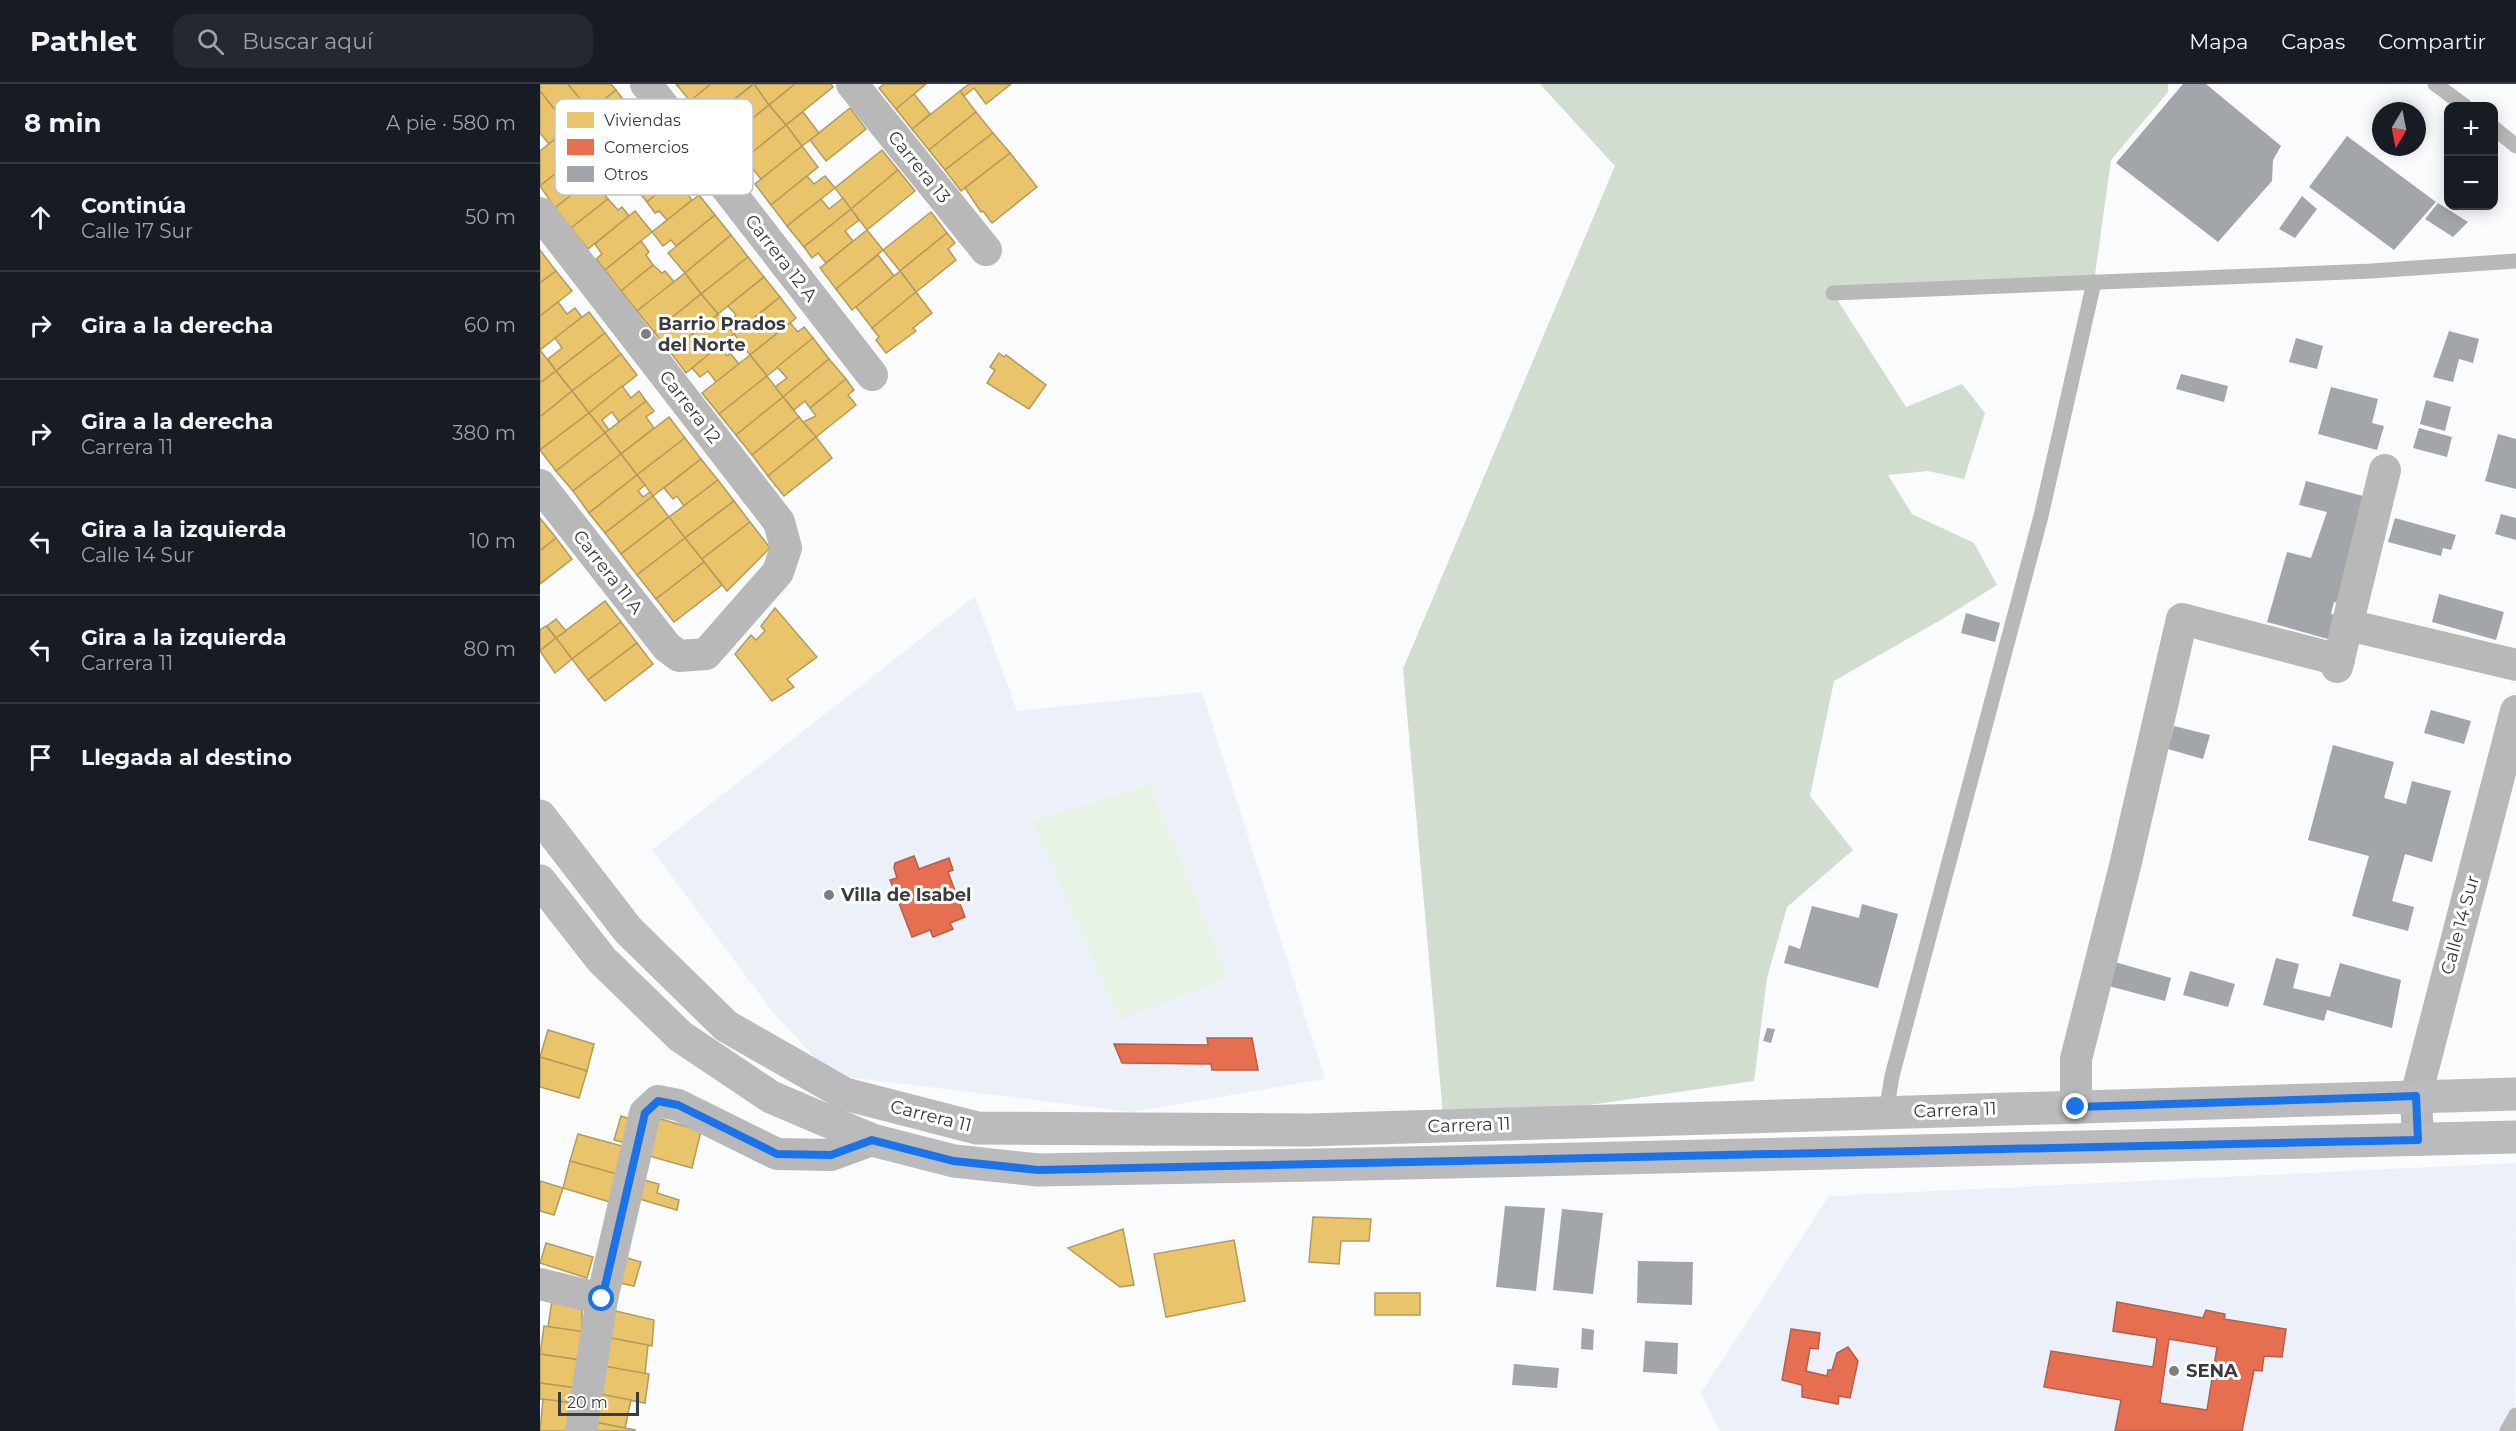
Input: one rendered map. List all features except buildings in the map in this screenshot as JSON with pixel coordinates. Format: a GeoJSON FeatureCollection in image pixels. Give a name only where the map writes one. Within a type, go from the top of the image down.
{"type":"FeatureCollection","features":[{"type":"Feature","properties":{"kind":"main road","name":"Carrera 11"},"geometry":{"type":"LineString","coordinates":[[540,816],[628,930],[726,1026],[845,1094],[977,1128],[1308,1130],[2516,1094]]}},
{"type":"Feature","properties":{"kind":"main road","name":"Carrera 11"},"geometry":{"type":"LineString","coordinates":[[540,881],[602,960],[680,1036],[771,1097],[872,1140],[954,1161],[1038,1170],[2516,1137]]}},
{"type":"Feature","properties":{"kind":"street","name":"Carrera 12 A"},"geometry":{"type":"LineString","coordinates":[[646,84],[658,99]]}},
{"type":"Feature","properties":{"kind":"street","name":"Carrera 13"},"geometry":{"type":"LineString","coordinates":[[852,84],[986,250]]}},
{"type":"Feature","properties":{"kind":"street","name":"Carrera 12 A"},"geometry":{"type":"LineString","coordinates":[[732,195],[872,375]]}},
{"type":"Feature","properties":{"kind":"street","name":"Carrera 12"},"geometry":{"type":"LineString","coordinates":[[540,213],[778,522],[786,548],[778,572],[706,654],[679,656]]}},
{"type":"Feature","properties":{"kind":"street"},"geometry":{"type":"LineString","coordinates":[[2076,1107],[2076,1059],[2125,866],[2182,618],[2338,664],[2385,470]]}},
{"type":"Feature","properties":{"kind":"street","name":"Carrera 11 A"},"geometry":{"type":"LineString","coordinates":[[540,485],[667,647],[679,656]]}},
{"type":"Feature","properties":{"kind":"street"},"geometry":{"type":"LineString","coordinates":[[2348,625],[2516,665]]}},
{"type":"Feature","properties":{"kind":"street","name":"Calle 14 Sur"},"geometry":{"type":"LineString","coordinates":[[2418,1140],[2416,1096],[2516,711]]}},
{"type":"Feature","properties":{"kind":"street"},"geometry":{"type":"LineString","coordinates":[[581,1431],[602,1299],[645,1113],[658,1101],[678,1105],[777,1154],[831,1155],[872,1140]]}},
{"type":"Feature","properties":{"kind":"street"},"geometry":{"type":"LineString","coordinates":[[540,1284],[602,1299]]}},
{"type":"Feature","properties":{"kind":"lane"},"geometry":{"type":"LineString","coordinates":[[2435,84],[2460,102]]}},
{"type":"Feature","properties":{"kind":"lane"},"geometry":{"type":"LineString","coordinates":[[2498,132],[2516,146]]}},
{"type":"Feature","properties":{"kind":"lane"},"geometry":{"type":"LineString","coordinates":[[1833,293],[2371,271],[2516,261]]}},
{"type":"Feature","properties":{"kind":"lane"},"geometry":{"type":"LineString","coordinates":[[1886,1113],[1892,1076],[2041,516],[2094,282]]}},
{"type":"Feature","properties":{"kind":"lane"},"geometry":{"type":"LineString","coordinates":[[2507,1431],[2516,1415]]}},
{"type":"Feature","properties":{"kind":"shaded area"},"geometry":{"type":"Polygon","coordinates":[[[975,596],[1017,711],[1202,692],[1325,1079],[1131,1112],[831,1075],[772,1011],[652,850],[975,596]]]}},
{"type":"Feature","properties":{"kind":"shaded area"},"geometry":{"type":"Polygon","coordinates":[[[2516,1163],[2515,1431],[1720,1431],[1701,1393],[1829,1196],[2516,1163]]]}},
{"type":"Feature","properties":{"kind":"green space"},"geometry":{"type":"Polygon","coordinates":[[[1540,84],[2168,84],[2168,92],[2111,160],[2094,282],[1833,293],[1906,407],[1962,384],[1985,413],[1964,479],[1928,471],[1888,475],[1912,514],[1974,543],[1997,585],[1834,681],[1810,796],[1853,850],[1787,907],[1767,978],[1754,1081],[1444,1126],[1403,669],[1615,166],[1540,84]]]}},
{"type":"Feature","properties":{"kind":"green space"},"geometry":{"type":"Polygon","coordinates":[[[1150,785],[1229,977],[1119,1020],[1032,822],[1150,785]]]}},
{"type":"Feature","properties":{"kind":"place","name":"Barrio Prados del Norte"},"geometry":{"type":"Point","coordinates":[646,334]}},
{"type":"Feature","properties":{"kind":"place","name":"Villa de Isabel"},"geometry":{"type":"Point","coordinates":[829,895]}},
{"type":"Feature","properties":{"kind":"place","name":"SENA"},"geometry":{"type":"Point","coordinates":[2174,1371]}},
{"type":"Feature","properties":{"kind":"route"},"geometry":{"type":"LineString","coordinates":[[602,1299],[645,1113],[658,1101],[678,1105],[777,1154],[831,1155],[872,1140],[954,1161],[1038,1170],[1123,1166],[1318,1165],[2418,1140],[2416,1096],[2076,1107]]}}]}
